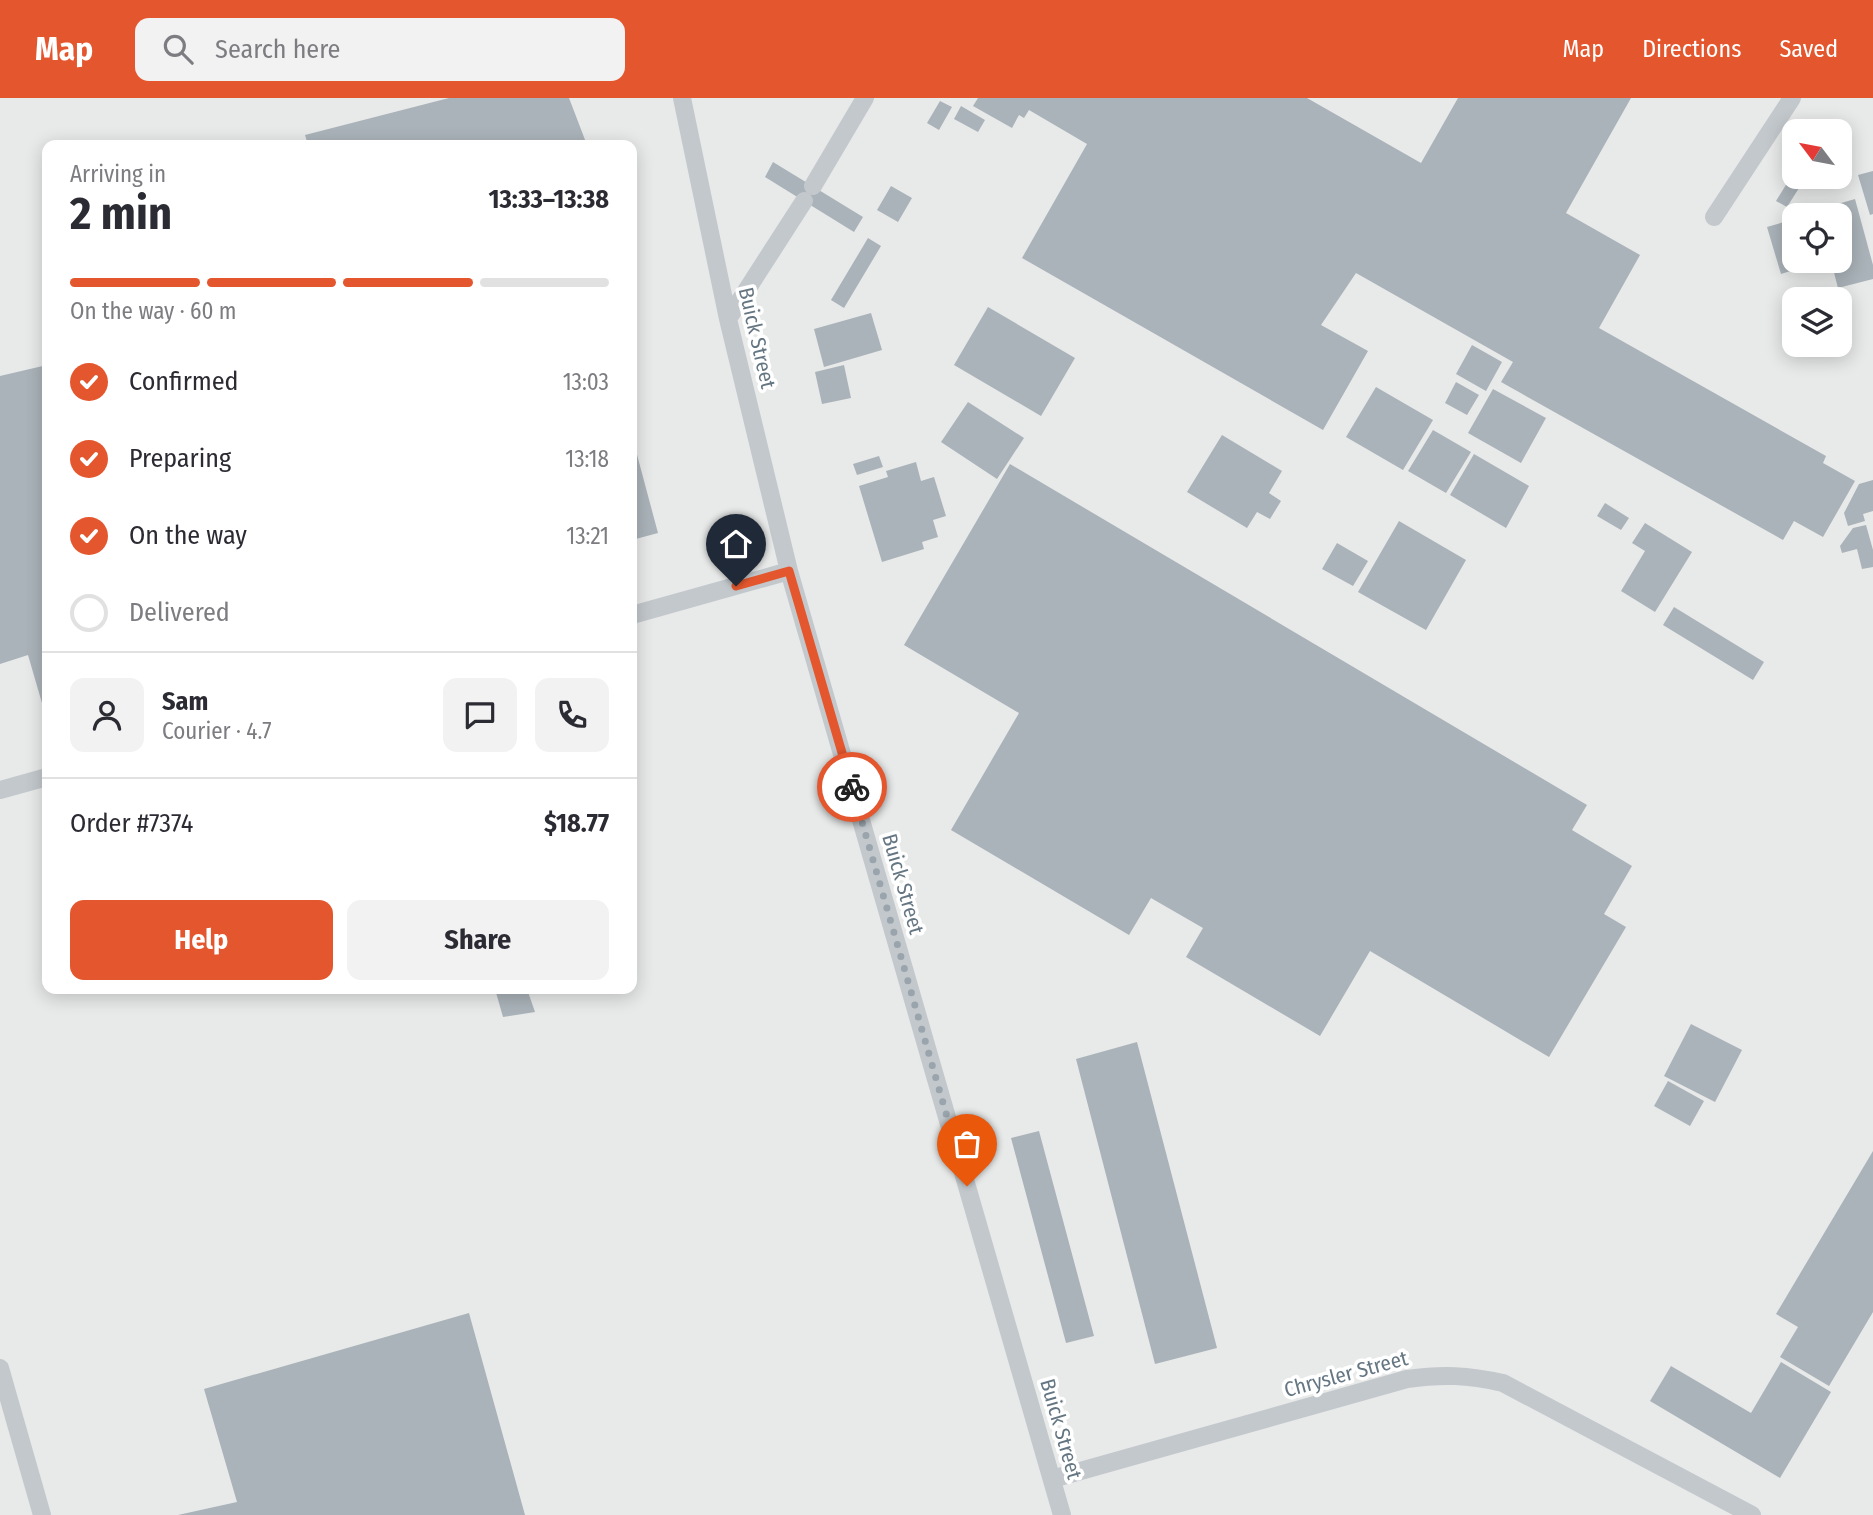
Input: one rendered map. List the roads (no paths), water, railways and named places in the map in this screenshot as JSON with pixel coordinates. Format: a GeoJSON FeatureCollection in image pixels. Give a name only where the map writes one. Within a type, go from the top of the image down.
{"type":"FeatureCollection","features":[{"type":"Feature","properties":{"kind":"lane","name":"Buick Street"},"geometry":{"type":"LineString","coordinates":[[682,98],[728,319],[789,571],[1062,1515]]}},
{"type":"Feature","properties":{"kind":"lane"},"geometry":{"type":"LineString","coordinates":[[728,319],[808,194],[865,98]]}},
{"type":"Feature","properties":{"kind":"lane"},"geometry":{"type":"LineString","coordinates":[[1714,217],[1792,98]]}},
{"type":"Feature","properties":{"kind":"lane"},"geometry":{"type":"LineString","coordinates":[[637,614],[789,571]]}},
{"type":"Feature","properties":{"kind":"lane"},"geometry":{"type":"LineString","coordinates":[[0,790],[42,777]]}},
{"type":"Feature","properties":{"kind":"lane"},"geometry":{"type":"LineString","coordinates":[[0,1368],[41,1515]]}},
{"type":"Feature","properties":{"kind":"lane","name":"Chrysler Street"},"geometry":{"type":"LineString","coordinates":[[1052,1479],[1407,1379],[1460,1375],[1503,1383],[1752,1515]]}}]}
